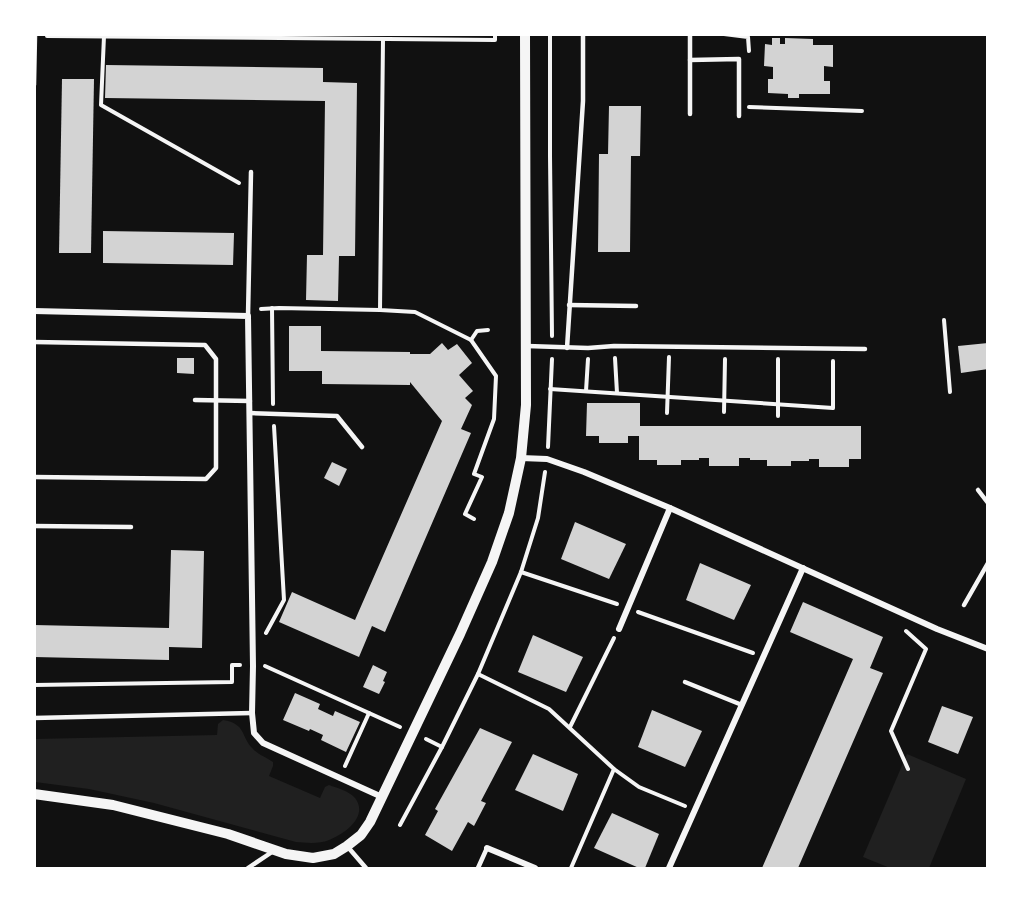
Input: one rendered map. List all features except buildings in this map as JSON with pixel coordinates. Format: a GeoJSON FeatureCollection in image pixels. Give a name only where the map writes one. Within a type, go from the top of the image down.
{"type":"FeatureCollection","features":[{"type":"Feature","properties":{"kind":"street"},"geometry":{"type":"LineString","coordinates":[[34,794],[113,805],[228,834],[286,854],[313,858],[334,854],[347,846],[361,835],[370,822],[492,562],[509,513],[521,458],[526,405],[525,34]]}},
{"type":"Feature","properties":{"kind":"street"},"geometry":{"type":"LineString","coordinates":[[34,311],[248,316],[254,733],[263,743],[382,797]]}},
{"type":"Feature","properties":{"kind":"street"},"geometry":{"type":"LineString","coordinates":[[521,458],[547,459],[584,472],[987,649]]}},
{"type":"Feature","properties":{"kind":"street"},"geometry":{"type":"LineString","coordinates":[[619,629],[670,508]]}},
{"type":"Feature","properties":{"kind":"street"},"geometry":{"type":"LineString","coordinates":[[669,868],[803,568]]}},
{"type":"Feature","properties":{"kind":"street"},"geometry":{"type":"LineString","coordinates":[[487,848],[535,868]]}},
{"type":"Feature","properties":{"kind":"lane"},"geometry":{"type":"LineString","coordinates":[[567,348],[583,101],[583,34]]}},
{"type":"Feature","properties":{"kind":"lane"},"geometry":{"type":"LineString","coordinates":[[690,34],[690,114]]}},
{"type":"Feature","properties":{"kind":"lane"},"geometry":{"type":"LineString","coordinates":[[34,86],[35,36]]}},
{"type":"Feature","properties":{"kind":"lane"},"geometry":{"type":"LineString","coordinates":[[690,60],[739,59],[739,116]]}},
{"type":"Feature","properties":{"kind":"lane"},"geometry":{"type":"LineString","coordinates":[[248,316],[251,172]]}},
{"type":"Feature","properties":{"kind":"lane"},"geometry":{"type":"LineString","coordinates":[[569,305],[636,306]]}},
{"type":"Feature","properties":{"kind":"lane"},"geometry":{"type":"LineString","coordinates":[[34,342],[205,345],[216,359],[216,468],[206,479],[34,477]]}},
{"type":"Feature","properties":{"kind":"lane"},"geometry":{"type":"LineString","coordinates":[[526,346],[865,349]]}},
{"type":"Feature","properties":{"kind":"lane"},"geometry":{"type":"LineString","coordinates":[[195,400],[250,401]]}},
{"type":"Feature","properties":{"kind":"lane"},"geometry":{"type":"LineString","coordinates":[[250,413],[337,416],[362,447]]}},
{"type":"Feature","properties":{"kind":"lane"},"geometry":{"type":"LineString","coordinates":[[978,490],[987,503]]}},
{"type":"Feature","properties":{"kind":"lane"},"geometry":{"type":"LineString","coordinates":[[34,526],[131,527]]}},
{"type":"Feature","properties":{"kind":"lane"},"geometry":{"type":"LineString","coordinates":[[964,605],[987,563]]}},
{"type":"Feature","properties":{"kind":"lane"},"geometry":{"type":"LineString","coordinates":[[685,682],[742,705]]}},
{"type":"Feature","properties":{"kind":"lane"},"geometry":{"type":"LineString","coordinates":[[34,718],[252,713]]}},
{"type":"Feature","properties":{"kind":"lane"},"geometry":{"type":"LineString","coordinates":[[347,846],[366,868]]}},
{"type":"Feature","properties":{"kind":"lane"},"geometry":{"type":"LineString","coordinates":[[478,868],[487,848]]}},
{"type":"Feature","properties":{"kind":"lane"},"geometry":{"type":"LineString","coordinates":[[248,868],[274,850]]}},
{"type":"Feature","properties":{"kind":"path"},"geometry":{"type":"LineString","coordinates":[[35,36],[495,40],[495,34]]}},
{"type":"Feature","properties":{"kind":"path"},"geometry":{"type":"LineString","coordinates":[[104,36],[102,105],[251,189]]}},
{"type":"Feature","properties":{"kind":"path"},"geometry":{"type":"LineString","coordinates":[[380,310],[383,40]]}},
{"type":"Feature","properties":{"kind":"path"},"geometry":{"type":"LineString","coordinates":[[739,107],[862,111]]}},
{"type":"Feature","properties":{"kind":"path"},"geometry":{"type":"LineString","coordinates":[[248,316],[263,308],[416,312],[471,340],[496,376],[494,419],[474,474],[482,477],[465,514],[474,519]]}},
{"type":"Feature","properties":{"kind":"path"},"geometry":{"type":"LineString","coordinates":[[267,643],[266,631],[284,600],[273,414],[272,308]]}},
{"type":"Feature","properties":{"kind":"path"},"geometry":{"type":"LineString","coordinates":[[944,320],[950,392]]}},
{"type":"Feature","properties":{"kind":"path"},"geometry":{"type":"LineString","coordinates":[[471,340],[477,331],[488,330]]}},
{"type":"Feature","properties":{"kind":"path"},"geometry":{"type":"LineString","coordinates":[[614,346],[617,393]]}},
{"type":"Feature","properties":{"kind":"path"},"geometry":{"type":"LineString","coordinates":[[667,413],[669,346]]}},
{"type":"Feature","properties":{"kind":"path"},"geometry":{"type":"LineString","coordinates":[[724,412],[726,347]]}},
{"type":"Feature","properties":{"kind":"path"},"geometry":{"type":"LineString","coordinates":[[586,391],[588,348]]}},
{"type":"Feature","properties":{"kind":"path"},"geometry":{"type":"LineString","coordinates":[[778,348],[778,416]]}},
{"type":"Feature","properties":{"kind":"path"},"geometry":{"type":"LineString","coordinates":[[550,389],[833,408],[833,348]]}},
{"type":"Feature","properties":{"kind":"path"},"geometry":{"type":"LineString","coordinates":[[521,572],[763,657]]}},
{"type":"Feature","properties":{"kind":"path"},"geometry":{"type":"LineString","coordinates":[[900,625],[926,649],[891,731],[908,769]]}},
{"type":"Feature","properties":{"kind":"path"},"geometry":{"type":"LineString","coordinates":[[570,727],[619,629]]}},
{"type":"Feature","properties":{"kind":"path"},"geometry":{"type":"LineString","coordinates":[[267,666],[267,675]]}},
{"type":"Feature","properties":{"kind":"path"},"geometry":{"type":"LineString","coordinates":[[478,674],[549,709],[614,769],[639,787],[695,810]]}},
{"type":"Feature","properties":{"kind":"path"},"geometry":{"type":"LineString","coordinates":[[344,766],[369,712]]}},
{"type":"Feature","properties":{"kind":"path"},"geometry":{"type":"LineString","coordinates":[[571,868],[614,769]]}},
{"type":"Feature","properties":{"kind":"shaded area"},"geometry":{"type":"Polygon","coordinates":[[[223,720],[236,724],[253,749],[273,762],[269,776],[320,798],[325,787],[329,785],[355,798],[359,811],[353,824],[342,833],[325,841],[296,842],[154,803],[89,789],[35,782],[35,739],[217,735],[218,724],[223,720]]]}},
{"type":"Feature","properties":{"kind":"shaded area"},"geometry":{"type":"Polygon","coordinates":[[[907,754],[966,779],[929,868],[890,868],[863,857],[907,754]]]}}]}
